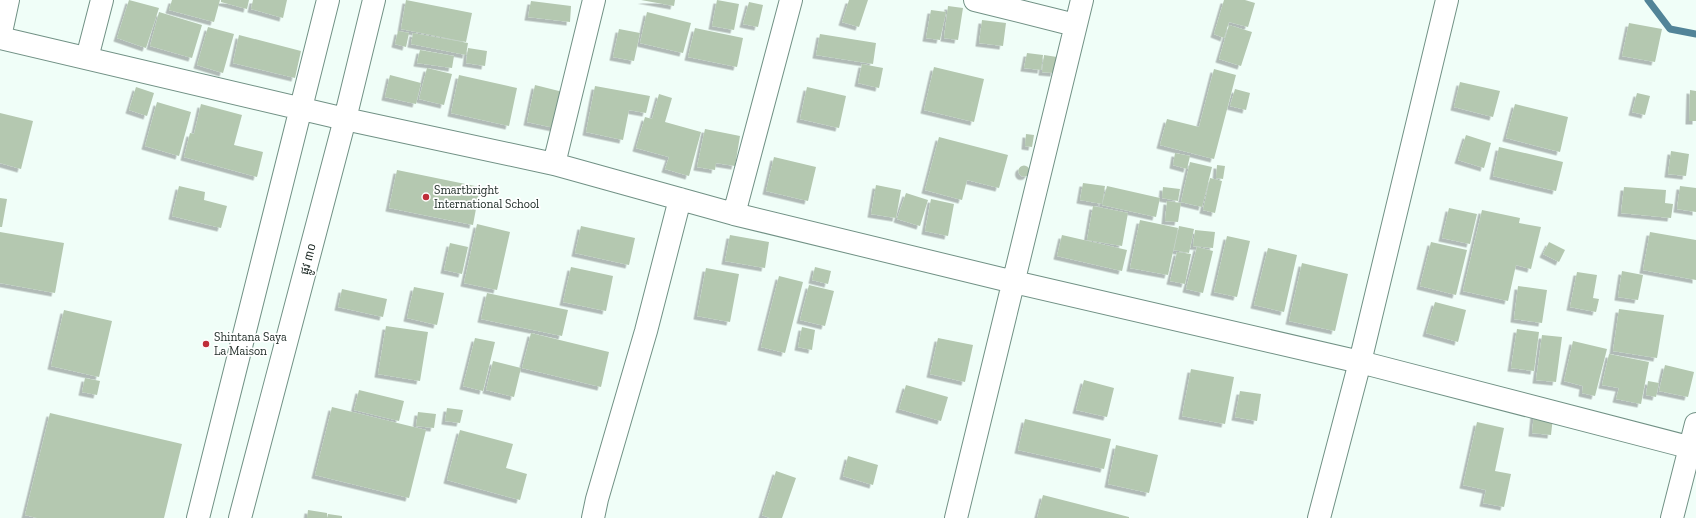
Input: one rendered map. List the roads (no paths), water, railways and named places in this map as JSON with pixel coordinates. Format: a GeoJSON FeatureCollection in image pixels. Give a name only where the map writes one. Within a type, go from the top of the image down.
{"type":"FeatureCollection","features":[{"type":"Feature","properties":{"kind":"street"},"geometry":{"type":"LineString","coordinates":[[8,0],[0,37],[301,107],[345,119],[554,164],[734,214],[1014,282],[1360,362],[1693,448]]}},
{"type":"Feature","properties":{"kind":"street"},"geometry":{"type":"LineString","coordinates":[[87,58],[102,0]]}},
{"type":"Feature","properties":{"kind":"street"},"geometry":{"type":"LineString","coordinates":[[198,518],[328,0]]}},
{"type":"Feature","properties":{"kind":"street","name":"ផ្លូវ ៣០"},"geometry":{"type":"LineString","coordinates":[[240,518],[345,119],[374,0]]}},
{"type":"Feature","properties":{"kind":"street"},"geometry":{"type":"LineString","coordinates":[[554,164],[594,0]]}},
{"type":"Feature","properties":{"kind":"street"},"geometry":{"type":"LineString","coordinates":[[734,214],[791,0]]}},
{"type":"Feature","properties":{"kind":"street"},"geometry":{"type":"LineString","coordinates":[[975,0],[1075,24]]}},
{"type":"Feature","properties":{"kind":"street"},"geometry":{"type":"LineString","coordinates":[[956,518],[1082,0]]}},
{"type":"Feature","properties":{"kind":"street"},"geometry":{"type":"LineString","coordinates":[[1319,518],[1360,362],[1447,0]]}},
{"type":"Feature","properties":{"kind":"street"},"geometry":{"type":"LineString","coordinates":[[593,518],[597,499],[646,331],[680,199]]}},
{"type":"Feature","properties":{"kind":"street"},"geometry":{"type":"LineString","coordinates":[[1672,518],[1693,448],[1696,424]]}},
{"type":"Feature","properties":{"kind":"waterway"},"geometry":{"type":"LineString","coordinates":[[1648,0],[1670,29],[1696,34]]}},
{"type":"Feature","properties":{"kind":"place","name":"Smartbright International School"},"geometry":{"type":"Point","coordinates":[426,197]}},
{"type":"Feature","properties":{"kind":"place","name":"Shintana Saya La Maison"},"geometry":{"type":"Point","coordinates":[206,344]}}]}
